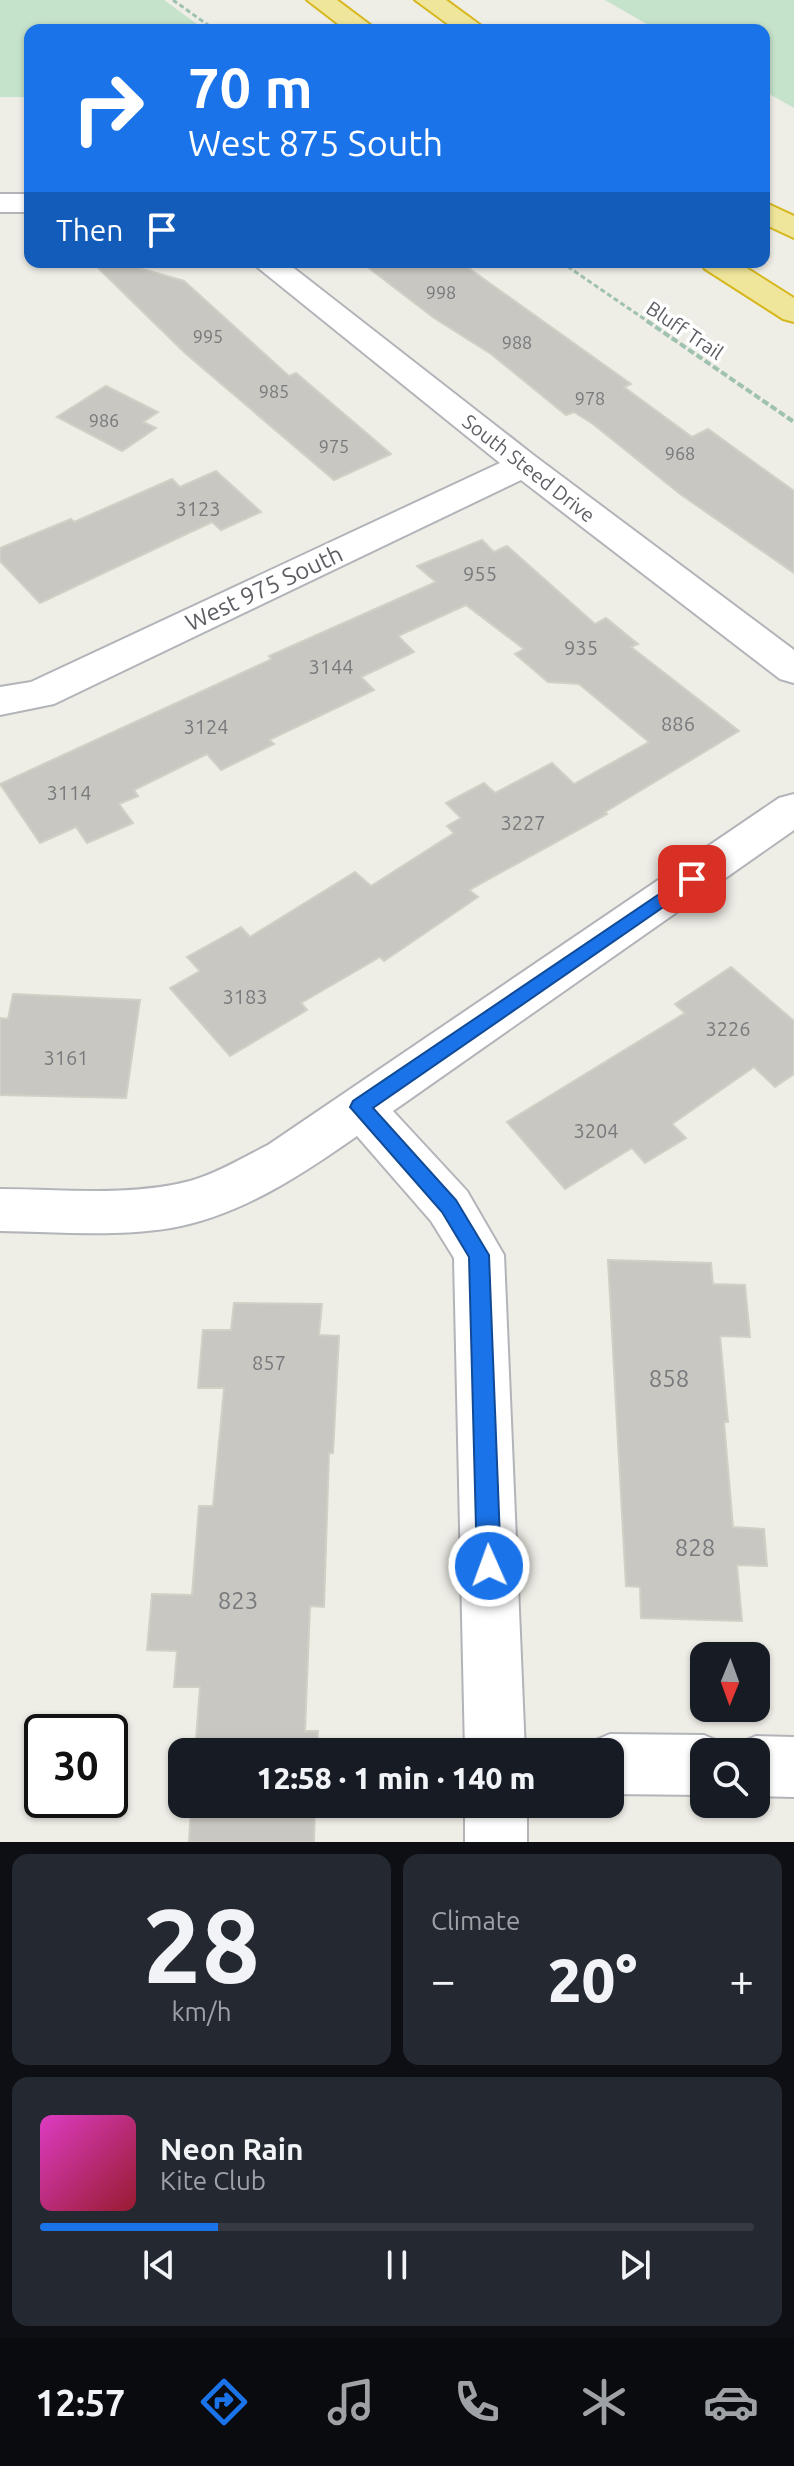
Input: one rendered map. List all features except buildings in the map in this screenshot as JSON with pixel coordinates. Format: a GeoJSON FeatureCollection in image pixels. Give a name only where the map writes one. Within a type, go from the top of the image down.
{"type":"FeatureCollection","features":[{"type":"Feature","properties":{"kind":"highway"},"geometry":{"type":"LineString","coordinates":[[320,0],[355,24]]}},
{"type":"Feature","properties":{"kind":"highway"},"geometry":{"type":"LineString","coordinates":[[428,0],[465,24]]}},
{"type":"Feature","properties":{"kind":"highway"},"geometry":{"type":"LineString","coordinates":[[770,215],[794,229]]}},
{"type":"Feature","properties":{"kind":"highway"},"geometry":{"type":"LineString","coordinates":[[725,268],[794,312]]}},
{"type":"Feature","properties":{"kind":"street"},"geometry":{"type":"LineString","coordinates":[[0,203],[24,203]]}},
{"type":"Feature","properties":{"kind":"street","name":"South Steed Drive"},"geometry":{"type":"LineString","coordinates":[[275,268],[524,465],[794,670]]}},
{"type":"Feature","properties":{"kind":"street","name":"West 975 South"},"geometry":{"type":"LineString","coordinates":[[0,701],[40,694],[524,465]]}},
{"type":"Feature","properties":{"kind":"street"},"geometry":{"type":"LineString","coordinates":[[0,1210],[123,1210],[173,1205],[221,1190],[285,1160],[794,809]]}},
{"type":"Feature","properties":{"kind":"street"},"geometry":{"type":"LineString","coordinates":[[360,1107],[449,1206],[479,1255],[495,1738]]}},
{"type":"Feature","properties":{"kind":"street"},"geometry":{"type":"LineString","coordinates":[[624,1764],[690,1765]]}},
{"type":"Feature","properties":{"kind":"street"},"geometry":{"type":"LineString","coordinates":[[770,1766],[794,1767]]}},
{"type":"Feature","properties":{"kind":"street"},"geometry":{"type":"LineString","coordinates":[[496,1818],[496,1842]]}},
{"type":"Feature","properties":{"kind":"path"},"geometry":{"type":"LineString","coordinates":[[173,0],[207,24]]}},
{"type":"Feature","properties":{"kind":"path","name":"Bluff Trail"},"geometry":{"type":"LineString","coordinates":[[570,268],[794,422]]}},
{"type":"Feature","properties":{"kind":"green space"},"geometry":{"type":"Polygon","coordinates":[[[0,0],[164,0],[197,24],[24,24],[24,97],[0,97],[0,0]]]}},
{"type":"Feature","properties":{"kind":"green space"},"geometry":{"type":"Polygon","coordinates":[[[605,0],[794,0],[794,108],[770,94],[770,24],[647,24],[605,0]]]}},
{"type":"Feature","properties":{"kind":"route"},"geometry":{"type":"LineString","coordinates":[[489,1566],[479,1255],[449,1206],[360,1107],[692,879]]}}]}
